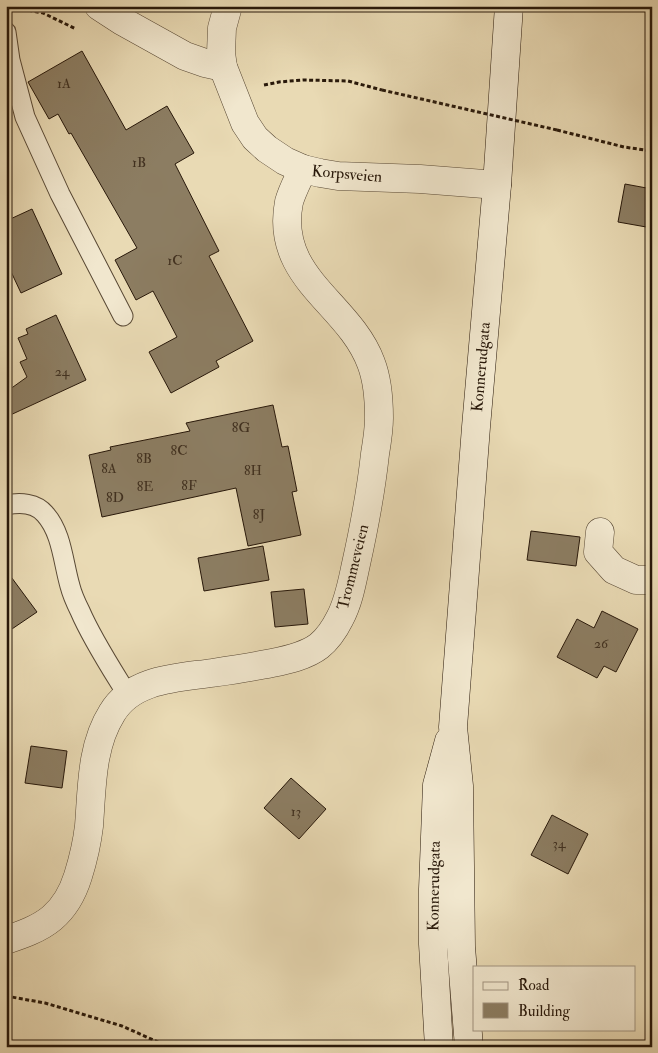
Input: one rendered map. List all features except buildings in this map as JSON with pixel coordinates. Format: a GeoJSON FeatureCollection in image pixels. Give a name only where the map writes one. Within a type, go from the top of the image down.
{"type":"FeatureCollection","features":[{"type":"Feature","properties":{"kind":"street"},"geometry":{"type":"LineString","coordinates":[[99,6],[122,22],[185,56],[223,67]]}},
{"type":"Feature","properties":{"kind":"street","name":"Korpsveien"},"geometry":{"type":"LineString","coordinates":[[228,6],[222,28],[221,53],[223,67],[245,122],[255,138],[279,157],[303,169],[338,176],[420,179],[497,185]]}},
{"type":"Feature","properties":{"kind":"street","name":"Konnerudgata"},"geometry":{"type":"LineString","coordinates":[[470,1047],[460,948],[459,786],[453,727],[476,417],[497,185],[509,6]]}},
{"type":"Feature","properties":{"kind":"street","name":"Trommeveien"},"geometry":{"type":"LineString","coordinates":[[6,940],[23,934],[50,920],[63,908],[74,888],[81,866],[88,830],[92,778],[97,749],[104,727],[112,711],[127,694],[162,680],[284,661],[318,647],[331,634],[342,615],[361,540],[373,469],[379,421],[379,398],[370,361],[361,343],[350,326],[312,285],[299,267],[289,240],[287,223],[290,200],[303,169]]}},
{"type":"Feature","properties":{"kind":"street"},"geometry":{"type":"LineString","coordinates":[[600,532],[598,552],[614,570],[636,580],[652,580]]}},
{"type":"Feature","properties":{"kind":"street","name":"Konnerudgata"},"geometry":{"type":"LineString","coordinates":[[439,1047],[433,944],[437,786],[453,727]]}},
{"type":"Feature","properties":{"kind":"lane"},"geometry":{"type":"LineString","coordinates":[[6,32],[10,60],[25,117],[60,194],[123,316]]}},
{"type":"Feature","properties":{"kind":"lane"},"geometry":{"type":"LineString","coordinates":[[6,504],[31,505],[44,512],[54,525],[70,587],[80,612],[127,694]]}},
{"type":"Feature","properties":{"kind":"path"},"geometry":{"type":"LineString","coordinates":[[263,86],[279,82],[303,80],[348,81],[624,147],[652,151]]}},
{"type":"Feature","properties":{"kind":"path"},"geometry":{"type":"LineString","coordinates":[[6,996],[45,1003],[122,1026],[169,1047]]}}]}
